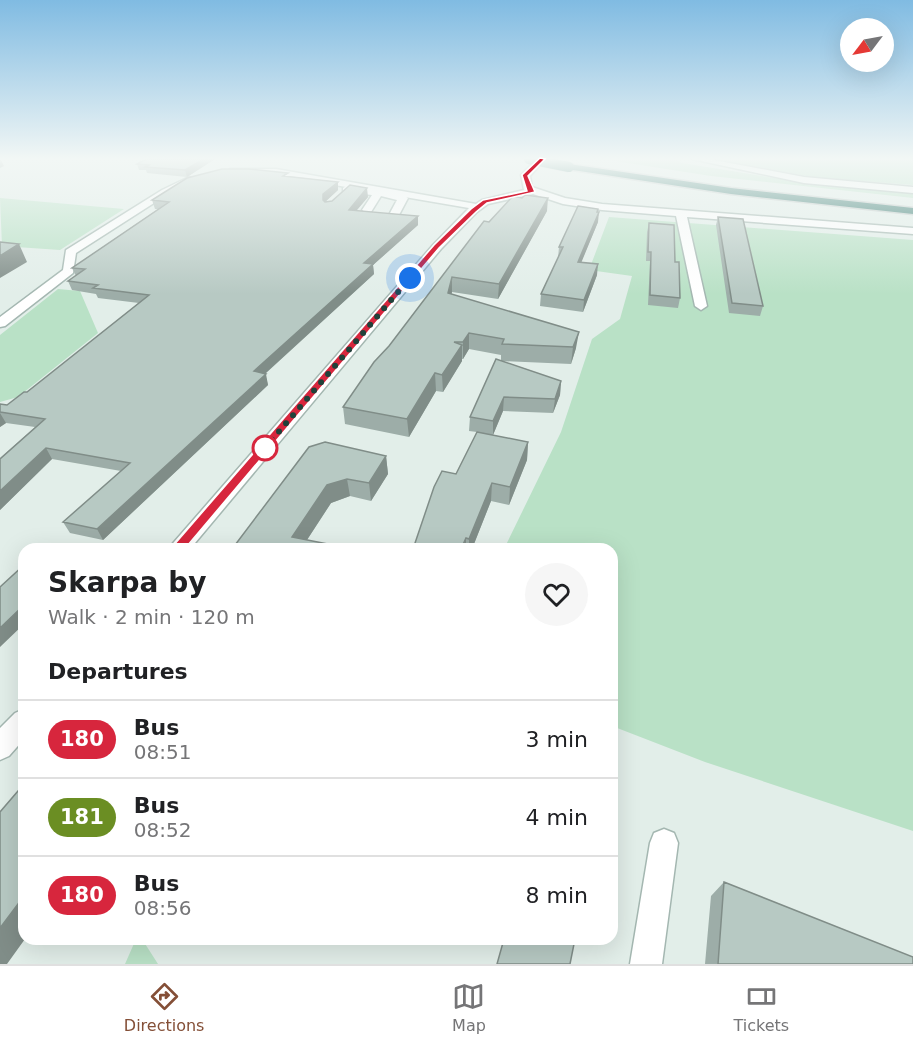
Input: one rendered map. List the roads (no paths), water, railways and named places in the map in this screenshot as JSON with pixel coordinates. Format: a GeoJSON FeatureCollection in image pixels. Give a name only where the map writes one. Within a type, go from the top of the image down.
{"type":"FeatureCollection","features":[{"type":"Feature","properties":{"kind":"highway"},"geometry":{"type":"LineString","coordinates":[[849,204],[913,211]]}},
{"type":"Feature","properties":{"kind":"street"},"geometry":{"type":"LineString","coordinates":[[0,323],[69,271],[70,252],[146,204]]}},
{"type":"Feature","properties":{"kind":"street"},"geometry":{"type":"LineString","coordinates":[[367,210],[371,204]]}},
{"type":"Feature","properties":{"kind":"street"},"geometry":{"type":"LineString","coordinates":[[395,213],[400,204]]}},
{"type":"Feature","properties":{"kind":"street"},"geometry":{"type":"LineString","coordinates":[[461,204],[478,207]]}},
{"type":"Feature","properties":{"kind":"street"},"geometry":{"type":"LineString","coordinates":[[183,543],[437,247],[482,204]]}},
{"type":"Feature","properties":{"kind":"street"},"geometry":{"type":"LineString","coordinates":[[585,204],[681,214],[913,231]]}},
{"type":"Feature","properties":{"kind":"street"},"geometry":{"type":"LineString","coordinates":[[681,214],[700,306]]}},
{"type":"Feature","properties":{"kind":"street"},"geometry":{"type":"LineString","coordinates":[[0,747],[18,728]]}},
{"type":"Feature","properties":{"kind":"street"},"geometry":{"type":"LineString","coordinates":[[646,964],[664,843]]}}]}
